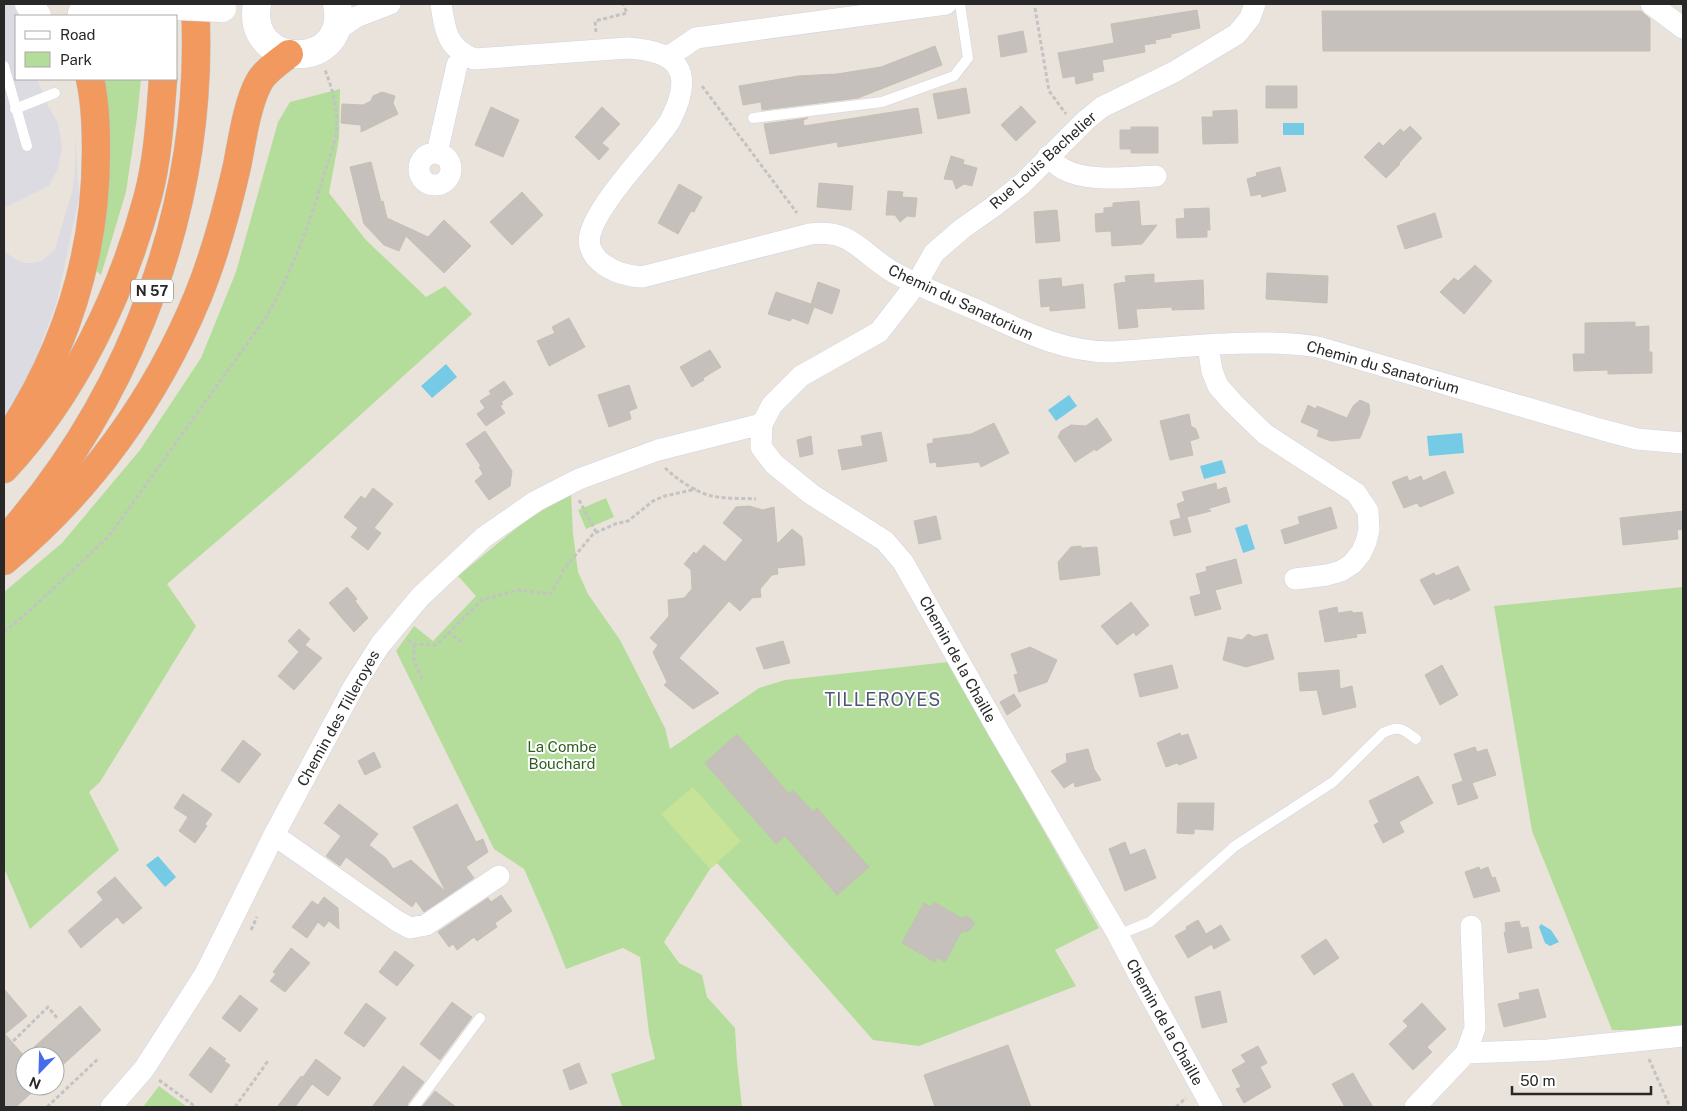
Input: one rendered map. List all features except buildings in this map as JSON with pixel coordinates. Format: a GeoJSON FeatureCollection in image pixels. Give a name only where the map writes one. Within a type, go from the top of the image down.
{"type":"FeatureCollection","features":[{"type":"Feature","properties":{"kind":"highway","name":"N 57"},"geometry":{"type":"LineString","coordinates":[[4,541],[26,515],[77,445],[111,386],[142,320],[166,251],[185,172],[195,92],[197,34],[195,4]]}},
{"type":"Feature","properties":{"kind":"highway"},"geometry":{"type":"LineString","coordinates":[[4,561],[32,537],[83,485],[124,430],[165,365],[188,319],[218,240],[256,87],[262,77],[289,54]]}},
{"type":"Feature","properties":{"kind":"highway"},"geometry":{"type":"LineString","coordinates":[[4,444],[30,402],[54,357],[66,327],[82,273],[89,241],[95,184],[96,132],[90,80]]}},
{"type":"Feature","properties":{"kind":"highway","name":"N 57"},"geometry":{"type":"LineString","coordinates":[[4,469],[42,424],[67,386],[93,340],[116,290],[149,195],[158,142],[163,80]]}},
{"type":"Feature","properties":{"kind":"street"},"geometry":{"type":"LineString","coordinates":[[29,4],[36,15]]}},
{"type":"Feature","properties":{"kind":"street"},"geometry":{"type":"LineString","coordinates":[[83,11],[135,4],[222,8],[249,21],[258,16],[265,39],[273,47],[289,54],[307,54],[318,50],[326,44],[334,32],[338,18],[337,4]]}},
{"type":"Feature","properties":{"kind":"street"},"geometry":{"type":"LineString","coordinates":[[334,32],[356,16],[390,4]]}},
{"type":"Feature","properties":{"kind":"street"},"geometry":{"type":"LineString","coordinates":[[442,4],[449,39],[454,47],[463,54],[474,58],[628,48],[648,49],[668,57],[696,38],[946,4]]}},
{"type":"Feature","properties":{"kind":"street","name":"Rue Louis Bachelier"},"geometry":{"type":"LineString","coordinates":[[917,283],[934,253],[963,228],[1022,184],[1048,156],[1102,108],[1174,72],[1237,34],[1250,18],[1255,4]]}},
{"type":"Feature","properties":{"kind":"street"},"geometry":{"type":"LineString","coordinates":[[1652,4],[1683,28]]}},
{"type":"Feature","properties":{"kind":"street"},"geometry":{"type":"LineString","coordinates":[[437,153],[457,65],[463,54]]}},
{"type":"Feature","properties":{"kind":"street","name":"Chemin du Sanatorium"},"geometry":{"type":"LineString","coordinates":[[668,57],[679,68],[683,82],[671,120],[605,205],[589,236],[591,249],[597,260],[612,271],[628,276],[642,277],[824,232],[852,241],[875,260],[917,283],[1040,338],[1075,349],[1092,352],[1111,352],[1255,343],[1299,344],[1318,347],[1612,432],[1637,438],[1683,444]]}},
{"type":"Feature","properties":{"kind":"street"},"geometry":{"type":"LineString","coordinates":[[1048,156],[1061,169],[1091,178],[1156,176]]}},
{"type":"Feature","properties":{"kind":"street"},"geometry":{"type":"LineString","coordinates":[[762,424],[772,405],[801,376],[879,332],[917,283]]}},
{"type":"Feature","properties":{"kind":"street"},"geometry":{"type":"LineString","coordinates":[[1208,346],[1212,371],[1218,386],[1233,403],[1265,434],[1356,493],[1368,512],[1369,530],[1366,542],[1361,553],[1352,564],[1341,571],[1327,575],[1295,579]]}},
{"type":"Feature","properties":{"kind":"street","name":"Chemin des Tilleroyes"},"geometry":{"type":"LineString","coordinates":[[111,1107],[144,1069],[205,974],[274,835],[354,686],[380,645],[420,596],[484,537],[536,501],[579,479],[658,450],[762,424]]}},
{"type":"Feature","properties":{"kind":"street","name":"Chemin de la Chaille"},"geometry":{"type":"LineString","coordinates":[[762,424],[761,447],[774,464],[811,494],[885,541],[903,562],[998,730],[1118,935],[1138,975],[1212,1107]]}},
{"type":"Feature","properties":{"kind":"street"},"geometry":{"type":"LineString","coordinates":[[274,835],[410,928],[426,925],[499,876]]}},
{"type":"Feature","properties":{"kind":"street"},"geometry":{"type":"LineString","coordinates":[[1415,1107],[1466,1052],[1475,1028],[1472,926]]}},
{"type":"Feature","properties":{"kind":"street"},"geometry":{"type":"LineString","coordinates":[[1466,1052],[1548,1050],[1683,1036]]}},
{"type":"Feature","properties":{"kind":"lane"},"geometry":{"type":"LineString","coordinates":[[753,118],[882,102],[954,76],[968,58],[960,4]]}},
{"type":"Feature","properties":{"kind":"lane"},"geometry":{"type":"LineString","coordinates":[[4,66],[27,146]]}},
{"type":"Feature","properties":{"kind":"lane"},"geometry":{"type":"LineString","coordinates":[[15,109],[54,93]]}},
{"type":"Feature","properties":{"kind":"lane"},"geometry":{"type":"LineString","coordinates":[[1118,935],[1150,922],[1235,846],[1332,782],[1383,733],[1393,728],[1404,730],[1416,739]]}},
{"type":"Feature","properties":{"kind":"lane"},"geometry":{"type":"LineString","coordinates":[[414,1107],[480,1018]]}},
{"type":"Feature","properties":{"kind":"path"},"geometry":{"type":"LineString","coordinates":[[596,35],[595,21],[627,13],[623,4]]}},
{"type":"Feature","properties":{"kind":"path"},"geometry":{"type":"LineString","coordinates":[[1035,8],[1049,91],[1060,106]]}},
{"type":"Feature","properties":{"kind":"path"},"geometry":{"type":"LineString","coordinates":[[4,632],[26,614],[109,536],[271,307],[298,254],[316,204],[336,133],[335,104],[324,67]]}},
{"type":"Feature","properties":{"kind":"path"},"geometry":{"type":"LineString","coordinates":[[699,82],[797,213]]}},
{"type":"Feature","properties":{"kind":"path"},"geometry":{"type":"LineString","coordinates":[[658,450],[662,466],[678,479],[696,489],[712,496],[756,499]]}},
{"type":"Feature","properties":{"kind":"path"},"geometry":{"type":"LineString","coordinates":[[394,626],[414,644],[436,645],[482,600],[518,590],[551,594],[564,569],[596,532],[628,521],[653,501],[696,489]]}},
{"type":"Feature","properties":{"kind":"path"},"geometry":{"type":"LineString","coordinates":[[576,495],[596,532]]}},
{"type":"Feature","properties":{"kind":"path"},"geometry":{"type":"LineString","coordinates":[[448,632],[462,642]]}},
{"type":"Feature","properties":{"kind":"path"},"geometry":{"type":"LineString","coordinates":[[414,644],[414,660],[423,681]]}},
{"type":"Feature","properties":{"kind":"path"},"geometry":{"type":"LineString","coordinates":[[4,1050],[48,1007],[58,1019]]}},
{"type":"Feature","properties":{"kind":"path"},"geometry":{"type":"LineString","coordinates":[[1641,1040],[1670,1107]]}},
{"type":"Feature","properties":{"kind":"path"},"geometry":{"type":"LineString","coordinates":[[47,1107],[99,1058]]}},
{"type":"Feature","properties":{"kind":"path"},"geometry":{"type":"LineString","coordinates":[[235,1107],[268,1060]]}},
{"type":"Feature","properties":{"kind":"path"},"geometry":{"type":"LineString","coordinates":[[159,1080],[196,1107]]}},
{"type":"Feature","properties":{"kind":"shaded area"},"geometry":{"type":"Polygon","coordinates":[[[4,4],[13,4],[18,15],[15,15],[15,80],[37,80],[48,106],[58,123],[62,147],[58,169],[49,186],[4,208],[4,4]]]}},
{"type":"Feature","properties":{"kind":"shaded area"},"geometry":{"type":"Polygon","coordinates":[[[75,133],[79,197],[57,301],[29,377],[4,419],[4,251],[16,260],[34,263],[43,260],[55,249],[72,192],[75,171],[75,133]]]}},
{"type":"Feature","properties":{"kind":"green space"},"geometry":{"type":"Polygon","coordinates":[[[101,80],[141,80],[126,192],[101,275],[95,270],[109,190],[105,94],[101,80]]]}},
{"type":"Feature","properties":{"kind":"green space"},"geometry":{"type":"Polygon","coordinates":[[[340,89],[339,139],[329,193],[366,240],[426,297],[445,286],[472,314],[294,475],[167,584],[196,626],[100,782],[89,792],[119,850],[30,929],[4,868],[4,592],[62,543],[140,450],[201,358],[236,272],[278,122],[290,102],[340,89]]]}},
{"type":"Feature","properties":{"kind":"green space","name":"La Combe Bouchard"},"geometry":{"type":"Polygon","coordinates":[[[571,493],[573,534],[578,572],[588,594],[620,640],[665,728],[670,749],[759,688],[785,680],[948,662],[1099,928],[1055,950],[1076,986],[919,1046],[873,1040],[717,863],[710,869],[664,942],[679,963],[702,975],[707,997],[735,1028],[742,1107],[622,1107],[611,1074],[655,1059],[649,1033],[640,957],[623,948],[566,969],[524,869],[494,849],[396,651],[414,626],[433,641],[476,596],[458,576],[525,521],[571,493]]]}},
{"type":"Feature","properties":{"kind":"green space"},"geometry":{"type":"Polygon","coordinates":[[[606,498],[614,517],[586,529],[578,510],[606,498]]]}},
{"type":"Feature","properties":{"kind":"green space"},"geometry":{"type":"Polygon","coordinates":[[[1683,587],[1683,1030],[1612,1030],[1532,831],[1494,606],[1683,587]]]}},
{"type":"Feature","properties":{"kind":"green space"},"geometry":{"type":"Polygon","coordinates":[[[693,787],[741,841],[710,869],[661,814],[693,787]]]}},
{"type":"Feature","properties":{"kind":"green space"},"geometry":{"type":"Polygon","coordinates":[[[159,1086],[187,1107],[143,1107],[159,1086]]]}},
{"type":"Feature","properties":{"kind":"water"},"geometry":{"type":"Polygon","coordinates":[[[1283,123],[1304,123],[1304,135],[1283,135],[1283,123]]]}},
{"type":"Feature","properties":{"kind":"water"},"geometry":{"type":"Polygon","coordinates":[[[446,364],[457,377],[432,398],[421,386],[446,364]]]}},
{"type":"Feature","properties":{"kind":"water"},"geometry":{"type":"Polygon","coordinates":[[[1069,395],[1077,406],[1056,421],[1048,410],[1069,395]]]}},
{"type":"Feature","properties":{"kind":"water"},"geometry":{"type":"Polygon","coordinates":[[[1462,433],[1464,453],[1429,456],[1427,436],[1462,433]]]}},
{"type":"Feature","properties":{"kind":"water"},"geometry":{"type":"Polygon","coordinates":[[[1222,460],[1226,473],[1204,479],[1200,466],[1222,460]]]}},
{"type":"Feature","properties":{"kind":"water"},"geometry":{"type":"Polygon","coordinates":[[[1247,524],[1255,549],[1243,553],[1235,528],[1247,524]]]}},
{"type":"Feature","properties":{"kind":"water"},"geometry":{"type":"Polygon","coordinates":[[[158,856],[176,877],[165,887],[146,865],[158,856]]]}},
{"type":"Feature","properties":{"kind":"water"},"geometry":{"type":"Polygon","coordinates":[[[1541,924],[1551,930],[1559,942],[1550,946],[1545,943],[1539,927],[1541,924]]]}},
{"type":"Feature","properties":{"kind":"district","name":"TILLEROYES"},"geometry":{"type":"Point","coordinates":[883,699]}}]}
